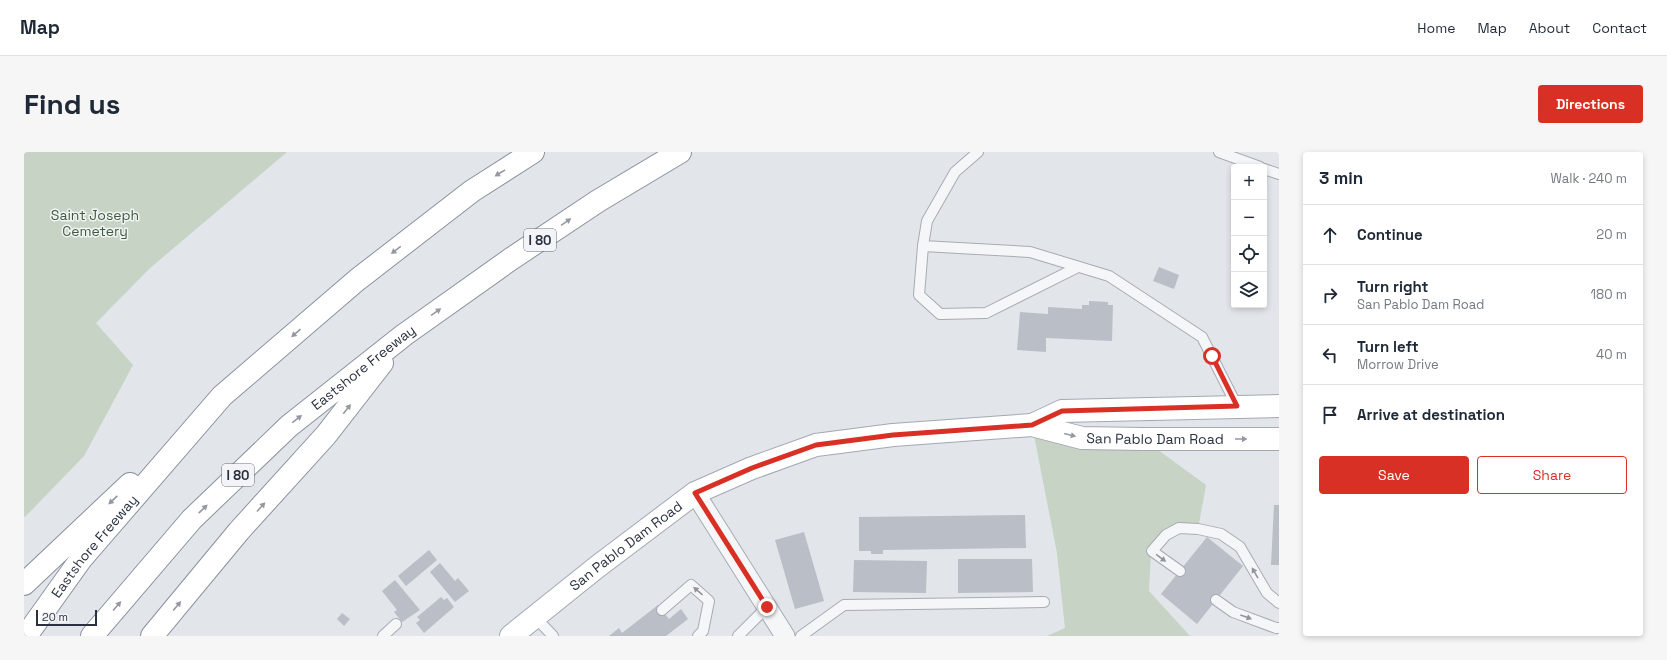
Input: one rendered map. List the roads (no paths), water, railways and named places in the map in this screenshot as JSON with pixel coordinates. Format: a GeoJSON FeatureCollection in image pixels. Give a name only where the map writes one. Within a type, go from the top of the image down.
{"type":"FeatureCollection","features":[{"type":"Feature","properties":{"kind":"main road","name":"Eastshore Freeway"},"geometry":{"type":"LineString","coordinates":[[26,636],[81,559],[222,396],[358,280],[472,191],[533,152]]}},
{"type":"Feature","properties":{"kind":"main road","name":"Eastshore Freeway"},"geometry":{"type":"LineString","coordinates":[[92,636],[104,620],[192,519],[289,426],[404,335],[511,259],[591,205],[680,152]]}},
{"type":"Feature","properties":{"kind":"main road"},"geometry":{"type":"LineString","coordinates":[[152,636],[239,531],[326,435],[404,335]]}},
{"type":"Feature","properties":{"kind":"main road"},"geometry":{"type":"LineString","coordinates":[[24,584],[222,396]]}},
{"type":"Feature","properties":{"kind":"main road","name":"San Pablo Dam Road"},"geometry":{"type":"LineString","coordinates":[[1032,425],[1062,411],[1279,406]]}},
{"type":"Feature","properties":{"kind":"main road","name":"San Pablo Dam Road"},"geometry":{"type":"LineString","coordinates":[[511,636],[597,567],[695,493],[752,468],[816,445],[893,435],[1032,425],[1082,438],[1279,438]]}},
{"type":"Feature","properties":{"kind":"street"},"geometry":{"type":"LineString","coordinates":[[695,493],[785,636]]}},
{"type":"Feature","properties":{"kind":"lane"},"geometry":{"type":"LineString","coordinates":[[978,152],[955,172],[927,221],[923,246],[919,295],[940,314],[986,313],[1078,267]]}},
{"type":"Feature","properties":{"kind":"lane"},"geometry":{"type":"LineString","coordinates":[[1220,152],[1252,164]]}},
{"type":"Feature","properties":{"kind":"lane"},"geometry":{"type":"LineString","coordinates":[[1267,170],[1279,174]]}},
{"type":"Feature","properties":{"kind":"lane"},"geometry":{"type":"LineString","coordinates":[[923,246],[1030,252],[1109,276],[1202,337],[1237,406]]}},
{"type":"Feature","properties":{"kind":"lane"},"geometry":{"type":"LineString","coordinates":[[1180,571],[1152,551],[1166,535],[1178,528],[1198,529],[1221,534],[1240,547],[1267,593],[1279,603]]}},
{"type":"Feature","properties":{"kind":"lane"},"geometry":{"type":"LineString","coordinates":[[662,610],[691,585],[709,601],[703,632],[698,636]]}},
{"type":"Feature","properties":{"kind":"lane"},"geometry":{"type":"LineString","coordinates":[[1216,600],[1233,612],[1279,628]]}},
{"type":"Feature","properties":{"kind":"lane"},"geometry":{"type":"LineString","coordinates":[[801,636],[844,605],[1044,602]]}},
{"type":"Feature","properties":{"kind":"lane"},"geometry":{"type":"LineString","coordinates":[[738,636],[767,607]]}},
{"type":"Feature","properties":{"kind":"lane"},"geometry":{"type":"LineString","coordinates":[[534,617],[553,636]]}},
{"type":"Feature","properties":{"kind":"lane"},"geometry":{"type":"LineString","coordinates":[[382,636],[396,624]]}},
{"type":"Feature","properties":{"kind":"park label","name":"Saint Joseph Cemetery"},"geometry":{"type":"Point","coordinates":[95,224]}}]}
